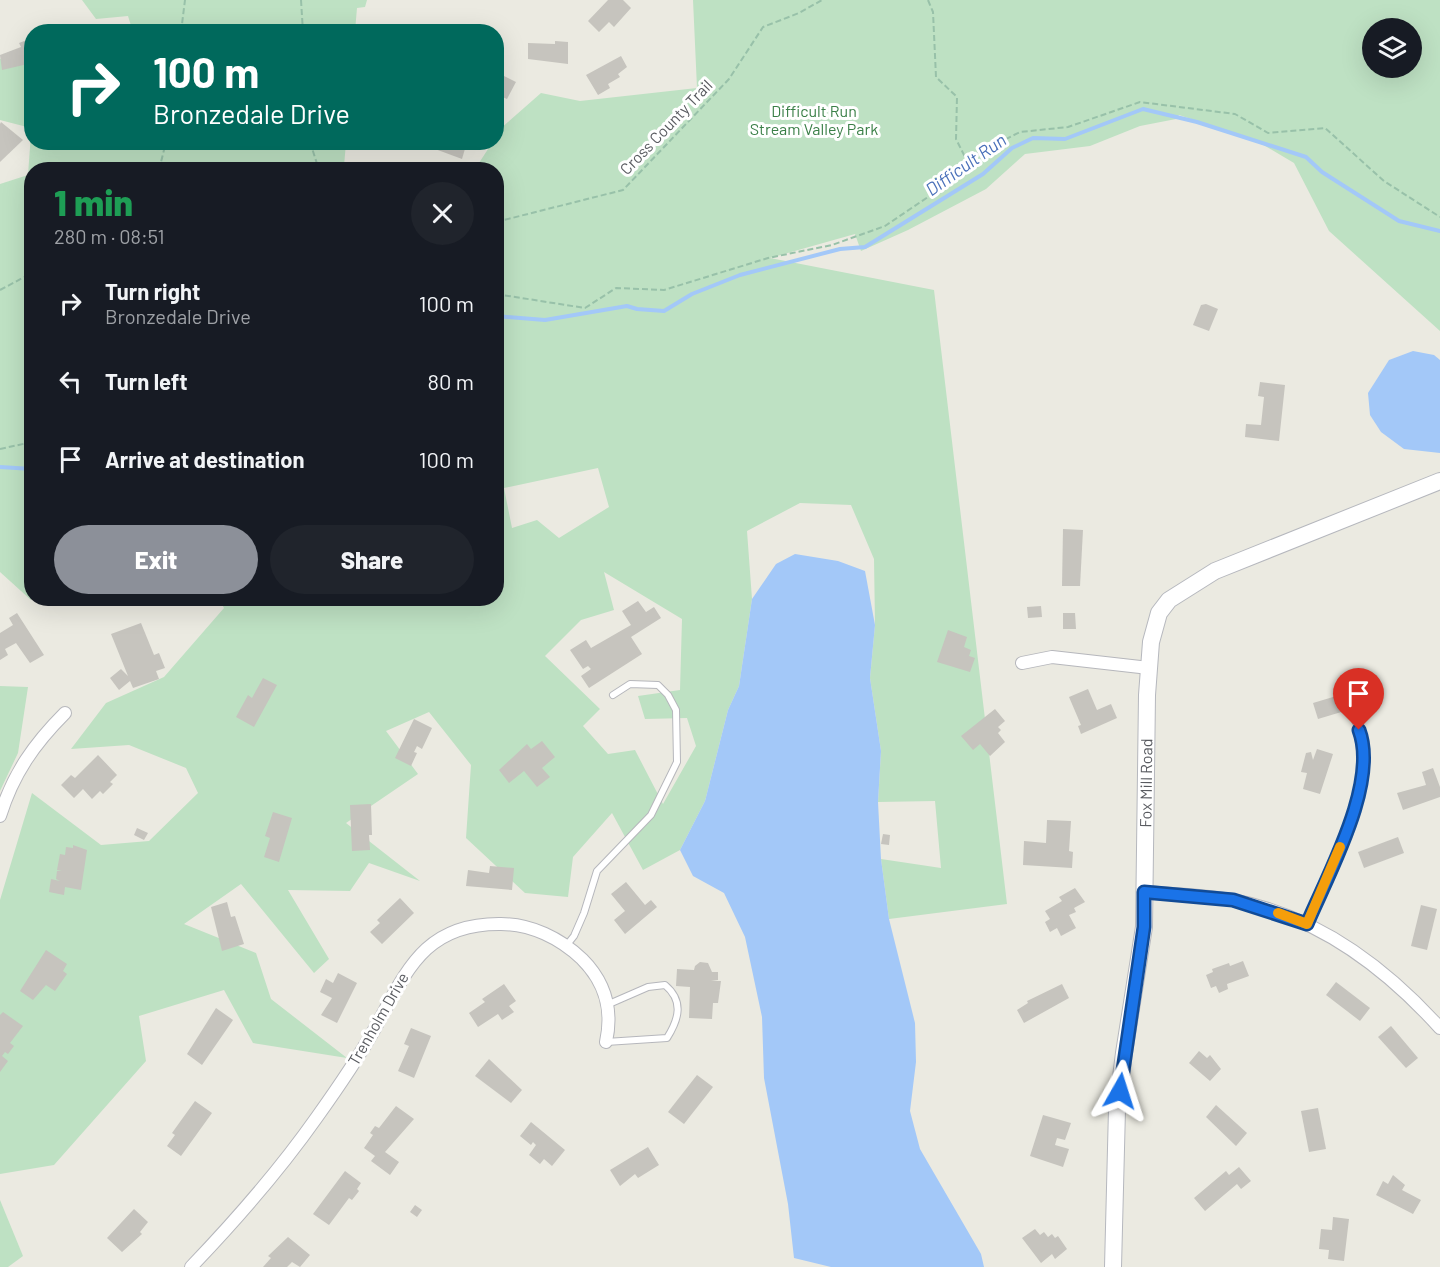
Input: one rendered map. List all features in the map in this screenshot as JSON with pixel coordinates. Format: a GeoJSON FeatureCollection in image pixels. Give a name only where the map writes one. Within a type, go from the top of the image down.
{"type":"FeatureCollection","features":[{"type":"Feature","properties":{"kind":"main road","name":"Fox Mill Road"},"geometry":{"type":"LineString","coordinates":[[1113,1267],[1118,1110],[1124,1053],[1144,927],[1150,642],[1159,613],[1181,590],[1215,571],[1276,544],[1440,481]]}},
{"type":"Feature","properties":{"kind":"street"},"geometry":{"type":"LineString","coordinates":[[1022,663],[1052,657],[1149,668]]}},
{"type":"Feature","properties":{"kind":"street"},"geometry":{"type":"LineString","coordinates":[[0,816],[25,758],[64,713]]}},
{"type":"Feature","properties":{"kind":"street"},"geometry":{"type":"LineString","coordinates":[[1144,892],[1233,900],[1307,924],[1336,939],[1390,976],[1440,1028]]}},
{"type":"Feature","properties":{"kind":"street","name":"Trenholm Drive"},"geometry":{"type":"LineString","coordinates":[[191,1267],[230,1226],[316,1118],[360,1053],[400,979],[418,955],[455,932],[487,924],[510,924],[533,929],[566,946],[583,960],[596,977],[609,1004],[610,1017],[606,1042]]}},
{"type":"Feature","properties":{"kind":"lane"},"geometry":{"type":"LineString","coordinates":[[566,946],[574,936],[584,913],[597,871],[651,815],[677,762],[676,710],[668,695],[658,685],[630,684],[613,695]]}},
{"type":"Feature","properties":{"kind":"lane"},"geometry":{"type":"LineString","coordinates":[[1307,924],[1351,820],[1362,785],[1364,743],[1354,718]]}},
{"type":"Feature","properties":{"kind":"lane"},"geometry":{"type":"LineString","coordinates":[[606,1042],[667,1038],[676,1024],[679,1011],[675,993],[665,985],[648,987],[609,1004]]}},
{"type":"Feature","properties":{"kind":"path"},"geometry":{"type":"LineString","coordinates":[[182,24],[185,0]]}},
{"type":"Feature","properties":{"kind":"path"},"geometry":{"type":"LineString","coordinates":[[301,0],[302,24]]}},
{"type":"Feature","properties":{"kind":"path","name":"Cross County Trail"},"geometry":{"type":"LineString","coordinates":[[504,220],[622,190],[729,79],[763,27],[799,13],[822,0]]}},
{"type":"Feature","properties":{"kind":"path"},"geometry":{"type":"LineString","coordinates":[[504,295],[585,308],[616,288],[664,290],[768,258],[832,245],[894,220],[962,174],[966,159],[956,139],[957,97],[936,77],[933,12],[928,0]]}},
{"type":"Feature","properties":{"kind":"path"},"geometry":{"type":"LineString","coordinates":[[966,159],[1020,132],[1068,127],[1140,102],[1235,114],[1268,132],[1325,128],[1384,181],[1440,217]]}},
{"type":"Feature","properties":{"kind":"path"},"geometry":{"type":"LineString","coordinates":[[0,290],[24,277]]}},
{"type":"Feature","properties":{"kind":"path"},"geometry":{"type":"LineString","coordinates":[[0,449],[24,444]]}},
{"type":"Feature","properties":{"kind":"green space"},"geometry":{"type":"Polygon","coordinates":[[[82,0],[367,0],[365,7],[357,8],[356,24],[130,24],[128,16],[96,19],[82,0]]]}},
{"type":"Feature","properties":{"kind":"green space","name":"Difficult Run Stream Valley Park"},"geometry":{"type":"Polygon","coordinates":[[[693,0],[1440,0],[1440,331],[1329,231],[1294,163],[1255,140],[1179,115],[1176,119],[1140,126],[1090,146],[1025,154],[986,189],[908,230],[861,251],[855,234],[770,258],[934,290],[1007,904],[889,919],[881,859],[941,868],[935,801],[878,802],[881,751],[870,678],[875,625],[874,559],[851,505],[800,503],[747,531],[752,599],[739,686],[728,710],[705,801],[680,850],[643,870],[612,813],[573,857],[568,897],[525,893],[466,838],[471,765],[429,712],[386,731],[418,774],[346,823],[420,881],[369,863],[350,891],[288,890],[329,959],[314,973],[241,884],[184,924],[256,953],[271,999],[347,1058],[253,1043],[224,990],[139,1016],[146,1061],[54,1165],[0,1174],[0,900],[32,793],[101,845],[149,841],[198,793],[186,768],[129,745],[71,749],[106,703],[164,677],[224,608],[223,606],[504,606],[504,488],[504,162],[480,162],[487,150],[504,150],[504,125],[541,93],[580,101],[697,88],[693,0]],[[598,468],[504,488],[512,528],[537,520],[559,538],[609,507],[598,468]],[[604,572],[614,610],[581,620],[545,656],[600,709],[583,726],[608,754],[635,750],[663,804],[696,746],[687,718],[645,719],[638,696],[680,690],[682,619],[604,572]]]}},
{"type":"Feature","properties":{"kind":"green space"},"geometry":{"type":"Polygon","coordinates":[[[24,53],[24,126],[0,120],[0,59],[24,53]]]}},
{"type":"Feature","properties":{"kind":"green space"},"geometry":{"type":"Polygon","coordinates":[[[30,150],[345,150],[344,162],[29,162],[30,150]]]}},
{"type":"Feature","properties":{"kind":"green space"},"geometry":{"type":"Polygon","coordinates":[[[24,176],[24,594],[0,572],[0,184],[24,176]]]}},
{"type":"Feature","properties":{"kind":"green space"},"geometry":{"type":"Polygon","coordinates":[[[0,686],[28,687],[18,753],[0,791],[0,686]]]}},
{"type":"Feature","properties":{"kind":"green space"},"geometry":{"type":"Polygon","coordinates":[[[0,1200],[23,1256],[8,1267],[0,1267],[0,1200]]]}},
{"type":"Feature","properties":{"kind":"water"},"geometry":{"type":"Polygon","coordinates":[[[1413,351],[1434,355],[1440,360],[1440,453],[1404,449],[1381,432],[1370,415],[1368,393],[1389,360],[1413,351]]]}},
{"type":"Feature","properties":{"kind":"water"},"geometry":{"type":"Polygon","coordinates":[[[795,554],[838,561],[865,571],[875,625],[870,678],[881,751],[878,802],[881,859],[889,919],[915,1023],[916,1062],[910,1111],[920,1149],[981,1254],[984,1267],[831,1267],[794,1258],[788,1204],[764,1078],[762,1017],[745,937],[724,893],[693,876],[680,850],[705,801],[728,710],[739,686],[752,599],[776,564],[795,554]]]}},
{"type":"Feature","properties":{"kind":"building"},"geometry":{"type":"Polygon","coordinates":[[[608,0],[623,0],[631,8],[614,27],[609,22],[599,32],[588,21],[608,0]]]}},
{"type":"Feature","properties":{"kind":"building"},"geometry":{"type":"Polygon","coordinates":[[[24,41],[24,65],[2,70],[0,55],[21,47],[19,43],[24,41]]]}},
{"type":"Feature","properties":{"kind":"building"},"geometry":{"type":"Polygon","coordinates":[[[555,41],[568,42],[568,64],[528,59],[528,43],[555,44],[555,41]]]}},
{"type":"Feature","properties":{"kind":"building"},"geometry":{"type":"Polygon","coordinates":[[[621,56],[627,67],[618,74],[620,77],[608,84],[610,88],[598,95],[586,75],[621,56]]]}},
{"type":"Feature","properties":{"kind":"building"},"geometry":{"type":"Polygon","coordinates":[[[504,76],[516,82],[507,99],[504,98],[504,76]]]}},
{"type":"Feature","properties":{"kind":"building"},"geometry":{"type":"Polygon","coordinates":[[[1,122],[23,140],[0,162],[0,124],[1,122]]]}},
{"type":"Feature","properties":{"kind":"building"},"geometry":{"type":"Polygon","coordinates":[[[438,150],[465,150],[462,159],[438,150]]]}},
{"type":"Feature","properties":{"kind":"building"},"geometry":{"type":"Polygon","coordinates":[[[1206,304],[1218,309],[1209,331],[1193,325],[1201,305],[1206,304]]]}},
{"type":"Feature","properties":{"kind":"building"},"geometry":{"type":"Polygon","coordinates":[[[1260,382],[1285,385],[1279,441],[1245,437],[1246,424],[1261,425],[1264,397],[1258,396],[1260,382]]]}},
{"type":"Feature","properties":{"kind":"building"},"geometry":{"type":"Polygon","coordinates":[[[1063,529],[1083,530],[1080,586],[1062,586],[1063,529]]]}},
{"type":"Feature","properties":{"kind":"building"},"geometry":{"type":"Polygon","coordinates":[[[638,601],[646,612],[654,607],[661,618],[631,637],[642,654],[589,688],[581,676],[591,669],[588,666],[583,669],[570,650],[586,640],[591,648],[631,625],[622,611],[638,601]]]}},
{"type":"Feature","properties":{"kind":"building"},"geometry":{"type":"Polygon","coordinates":[[[1041,606],[1042,617],[1028,618],[1027,607],[1041,606]]]}},
{"type":"Feature","properties":{"kind":"building"},"geometry":{"type":"Polygon","coordinates":[[[17,613],[44,655],[30,663],[16,643],[5,649],[8,655],[0,660],[0,633],[13,625],[9,618],[17,613]]]}},
{"type":"Feature","properties":{"kind":"building"},"geometry":{"type":"Polygon","coordinates":[[[1063,613],[1075,613],[1076,629],[1063,629],[1063,613]]]}},
{"type":"Feature","properties":{"kind":"building"},"geometry":{"type":"Polygon","coordinates":[[[141,623],[154,655],[159,653],[165,668],[156,671],[159,679],[133,688],[130,681],[119,690],[110,678],[121,669],[128,676],[111,634],[141,623]]]}},
{"type":"Feature","properties":{"kind":"building"},"geometry":{"type":"Polygon","coordinates":[[[948,630],[967,637],[964,647],[971,650],[969,656],[975,658],[970,672],[937,662],[948,630]]]}},
{"type":"Feature","properties":{"kind":"building"},"geometry":{"type":"Polygon","coordinates":[[[263,678],[277,685],[254,727],[236,717],[248,695],[252,698],[263,678]]]}},
{"type":"Feature","properties":{"kind":"building"},"geometry":{"type":"Polygon","coordinates":[[[1088,689],[1097,710],[1111,704],[1117,718],[1081,734],[1078,726],[1081,725],[1069,697],[1088,689]]]}},
{"type":"Feature","properties":{"kind":"building"},"geometry":{"type":"Polygon","coordinates":[[[1353,691],[1358,707],[1318,719],[1313,703],[1353,691]]]}},
{"type":"Feature","properties":{"kind":"building"},"geometry":{"type":"Polygon","coordinates":[[[995,709],[1005,721],[998,727],[1001,730],[998,733],[1005,742],[990,756],[980,744],[973,750],[961,736],[995,709]]]}},
{"type":"Feature","properties":{"kind":"building"},"geometry":{"type":"Polygon","coordinates":[[[414,719],[432,728],[422,749],[417,746],[414,752],[417,753],[411,766],[395,758],[414,719]]]}},
{"type":"Feature","properties":{"kind":"building"},"geometry":{"type":"Polygon","coordinates":[[[542,741],[555,757],[542,768],[550,777],[537,787],[524,771],[509,783],[499,770],[527,744],[531,749],[542,741]]]}},
{"type":"Feature","properties":{"kind":"building"},"geometry":{"type":"Polygon","coordinates":[[[1317,749],[1333,754],[1320,794],[1303,789],[1307,773],[1301,772],[1306,753],[1311,752],[1313,760],[1317,749]]]}},
{"type":"Feature","properties":{"kind":"building"},"geometry":{"type":"Polygon","coordinates":[[[98,755],[117,775],[110,782],[113,784],[103,794],[100,791],[92,799],[83,789],[74,798],[61,785],[71,775],[75,778],[98,755]]]}},
{"type":"Feature","properties":{"kind":"building"},"geometry":{"type":"Polygon","coordinates":[[[1433,768],[1440,787],[1440,797],[1403,810],[1397,793],[1426,785],[1422,772],[1433,768]]]}},
{"type":"Feature","properties":{"kind":"building"},"geometry":{"type":"Polygon","coordinates":[[[371,804],[370,850],[352,851],[350,805],[371,804]]]}},
{"type":"Feature","properties":{"kind":"building"},"geometry":{"type":"Polygon","coordinates":[[[273,812],[292,818],[279,862],[264,857],[270,838],[265,836],[273,812]]]}},
{"type":"Feature","properties":{"kind":"building"},"geometry":{"type":"Polygon","coordinates":[[[1047,820],[1071,821],[1069,851],[1073,852],[1072,868],[1023,865],[1024,841],[1046,843],[1047,820]]]}},
{"type":"Feature","properties":{"kind":"building"},"geometry":{"type":"Polygon","coordinates":[[[137,828],[148,833],[144,840],[134,835],[137,828]]]}},
{"type":"Feature","properties":{"kind":"building"},"geometry":{"type":"Polygon","coordinates":[[[883,834],[890,835],[889,845],[881,844],[883,834]]]}},
{"type":"Feature","properties":{"kind":"building"},"geometry":{"type":"Polygon","coordinates":[[[1398,837],[1404,853],[1364,868],[1358,852],[1398,837]]]}},
{"type":"Feature","properties":{"kind":"building"},"geometry":{"type":"Polygon","coordinates":[[[73,845],[87,850],[81,890],[65,887],[64,895],[49,892],[51,879],[60,881],[56,879],[57,871],[62,870],[57,870],[60,854],[65,855],[66,847],[73,848],[73,845]]]}},
{"type":"Feature","properties":{"kind":"building"},"geometry":{"type":"Polygon","coordinates":[[[490,866],[514,868],[512,890],[466,886],[468,870],[489,873],[490,866]]]}},
{"type":"Feature","properties":{"kind":"building"},"geometry":{"type":"Polygon","coordinates":[[[626,882],[645,905],[651,900],[657,907],[625,934],[614,920],[625,911],[611,894],[626,882]]]}},
{"type":"Feature","properties":{"kind":"building"},"geometry":{"type":"Polygon","coordinates":[[[1075,888],[1085,902],[1074,908],[1076,912],[1069,915],[1076,928],[1061,936],[1057,928],[1050,932],[1045,922],[1050,919],[1045,911],[1062,901],[1059,897],[1075,888]]]}},
{"type":"Feature","properties":{"kind":"building"},"geometry":{"type":"Polygon","coordinates":[[[400,898],[414,913],[382,944],[370,932],[380,923],[377,920],[400,898]]]}},
{"type":"Feature","properties":{"kind":"building"},"geometry":{"type":"Polygon","coordinates":[[[227,902],[231,917],[235,916],[244,944],[222,951],[211,907],[227,902]]]}},
{"type":"Feature","properties":{"kind":"building"},"geometry":{"type":"Polygon","coordinates":[[[1421,905],[1437,909],[1427,950],[1411,946],[1421,905]]]}},
{"type":"Feature","properties":{"kind":"building"},"geometry":{"type":"Polygon","coordinates":[[[46,950],[67,964],[63,971],[67,974],[55,991],[46,985],[33,1000],[20,991],[46,950]]]}},
{"type":"Feature","properties":{"kind":"building"},"geometry":{"type":"Polygon","coordinates":[[[1243,961],[1249,976],[1227,984],[1228,989],[1219,993],[1216,986],[1211,988],[1206,975],[1213,972],[1212,969],[1243,961]]]}},
{"type":"Feature","properties":{"kind":"building"},"geometry":{"type":"Polygon","coordinates":[[[700,962],[708,963],[712,972],[718,972],[718,980],[711,981],[721,981],[718,1003],[713,1003],[712,1019],[689,1018],[690,987],[676,986],[677,969],[694,970],[700,962]]]}},
{"type":"Feature","properties":{"kind":"building"},"geometry":{"type":"Polygon","coordinates":[[[338,973],[357,983],[337,1023],[321,1015],[332,998],[320,992],[326,979],[333,983],[338,973]]]}},
{"type":"Feature","properties":{"kind":"building"},"geometry":{"type":"Polygon","coordinates":[[[1336,982],[1370,1008],[1360,1021],[1326,995],[1336,982]]]}},
{"type":"Feature","properties":{"kind":"building"},"geometry":{"type":"Polygon","coordinates":[[[504,984],[516,1001],[509,1006],[514,1012],[502,1020],[498,1014],[478,1027],[469,1013],[485,1002],[482,999],[504,984]]]}},
{"type":"Feature","properties":{"kind":"building"},"geometry":{"type":"Polygon","coordinates":[[[1062,984],[1069,998],[1024,1023],[1017,1010],[1028,1003],[1027,1001],[1062,984]]]}},
{"type":"Feature","properties":{"kind":"building"},"geometry":{"type":"Polygon","coordinates":[[[216,1008],[233,1020],[202,1065],[187,1054],[216,1008]]]}},
{"type":"Feature","properties":{"kind":"building"},"geometry":{"type":"Polygon","coordinates":[[[3,1012],[23,1026],[10,1043],[14,1046],[8,1054],[5,1052],[2,1056],[8,1061],[0,1072],[0,1015],[3,1012]]]}},
{"type":"Feature","properties":{"kind":"building"},"geometry":{"type":"Polygon","coordinates":[[[1391,1026],[1418,1058],[1406,1068],[1378,1037],[1391,1026]]]}},
{"type":"Feature","properties":{"kind":"building"},"geometry":{"type":"Polygon","coordinates":[[[411,1028],[431,1036],[414,1078],[398,1071],[409,1046],[404,1044],[411,1028]]]}},
{"type":"Feature","properties":{"kind":"building"},"geometry":{"type":"Polygon","coordinates":[[[1199,1051],[1207,1058],[1210,1055],[1221,1069],[1210,1081],[1189,1063],[1199,1051]]]}},
{"type":"Feature","properties":{"kind":"building"},"geometry":{"type":"Polygon","coordinates":[[[489,1059],[522,1090],[511,1103],[475,1076],[489,1059]]]}},
{"type":"Feature","properties":{"kind":"building"},"geometry":{"type":"Polygon","coordinates":[[[697,1075],[713,1087],[684,1124],[668,1112],[697,1075]]]}},
{"type":"Feature","properties":{"kind":"building"},"geometry":{"type":"Polygon","coordinates":[[[195,1101],[212,1113],[181,1156],[167,1146],[175,1135],[172,1133],[195,1101]]]}},
{"type":"Feature","properties":{"kind":"building"},"geometry":{"type":"Polygon","coordinates":[[[1216,1105],[1247,1133],[1236,1146],[1206,1117],[1216,1105]]]}},
{"type":"Feature","properties":{"kind":"building"},"geometry":{"type":"Polygon","coordinates":[[[396,1106],[414,1119],[385,1152],[399,1162],[390,1175],[371,1161],[375,1156],[364,1148],[373,1135],[370,1133],[375,1126],[379,1128],[396,1106]]]}},
{"type":"Feature","properties":{"kind":"building"},"geometry":{"type":"Polygon","coordinates":[[[1318,1108],[1326,1149],[1309,1152],[1301,1111],[1318,1108]]]}},
{"type":"Feature","properties":{"kind":"building"},"geometry":{"type":"Polygon","coordinates":[[[1043,1115],[1071,1123],[1065,1140],[1057,1138],[1055,1145],[1069,1149],[1063,1167],[1030,1156],[1043,1115]]]}},
{"type":"Feature","properties":{"kind":"building"},"geometry":{"type":"Polygon","coordinates":[[[531,1122],[565,1150],[552,1166],[544,1159],[540,1164],[529,1155],[536,1145],[533,1142],[531,1145],[520,1136],[531,1122]]]}},
{"type":"Feature","properties":{"kind":"building"},"geometry":{"type":"Polygon","coordinates":[[[648,1147],[659,1165],[638,1178],[635,1174],[620,1186],[610,1170],[648,1147]]]}},
{"type":"Feature","properties":{"kind":"building"},"geometry":{"type":"Polygon","coordinates":[[[1239,1167],[1251,1181],[1241,1189],[1237,1184],[1205,1211],[1194,1198],[1226,1171],[1229,1175],[1239,1167]]]}},
{"type":"Feature","properties":{"kind":"building"},"geometry":{"type":"Polygon","coordinates":[[[345,1171],[361,1183],[357,1189],[359,1191],[352,1200],[349,1198],[329,1225],[313,1214],[345,1171]]]}},
{"type":"Feature","properties":{"kind":"building"},"geometry":{"type":"Polygon","coordinates":[[[1393,1175],[1405,1185],[1402,1190],[1421,1200],[1413,1214],[1376,1195],[1383,1181],[1388,1184],[1393,1175]]]}},
{"type":"Feature","properties":{"kind":"building"},"geometry":{"type":"Polygon","coordinates":[[[415,1205],[422,1210],[417,1217],[410,1212],[415,1205]]]}},
{"type":"Feature","properties":{"kind":"building"},"geometry":{"type":"Polygon","coordinates":[[[134,1209],[148,1222],[140,1232],[142,1234],[122,1252],[107,1238],[134,1209]]]}},
{"type":"Feature","properties":{"kind":"building"},"geometry":{"type":"Polygon","coordinates":[[[1333,1217],[1349,1219],[1344,1261],[1328,1259],[1329,1250],[1319,1249],[1321,1229],[1332,1230],[1333,1217]]]}},
{"type":"Feature","properties":{"kind":"building"},"geometry":{"type":"Polygon","coordinates":[[[1035,1229],[1040,1235],[1044,1232],[1048,1237],[1052,1234],[1055,1238],[1058,1236],[1067,1249],[1055,1259],[1052,1254],[1041,1263],[1022,1238],[1035,1229]]]}},
{"type":"Feature","properties":{"kind":"building"},"geometry":{"type":"Polygon","coordinates":[[[288,1237],[310,1255],[300,1267],[292,1262],[287,1267],[263,1267],[271,1258],[268,1256],[288,1237]]]}},
{"type":"Feature","properties":{"kind":"waterway","name":"Difficult Run"},"geometry":{"type":"LineString","coordinates":[[504,317],[545,320],[627,306],[664,311],[692,294],[740,275],[840,249],[865,247],[983,174],[1012,148],[1033,138],[1065,139],[1143,109],[1197,122],[1306,157],[1322,172],[1399,221],[1440,231]]}},
{"type":"Feature","properties":{"kind":"waterway","name":"Difficult Run"},"geometry":{"type":"LineString","coordinates":[[0,467],[24,468]]}},
{"type":"Feature","properties":{"kind":"slow traffic"},"geometry":{"type":"LineString","coordinates":[[1278,913],[1307,924],[1340,847]]}},
{"type":"Feature","properties":{"kind":"route"},"geometry":{"type":"LineString","coordinates":[[1120,1091],[1144,927],[1144,892],[1233,900],[1255,905],[1307,924],[1351,820],[1362,785],[1364,743],[1359,730]]}}]}
